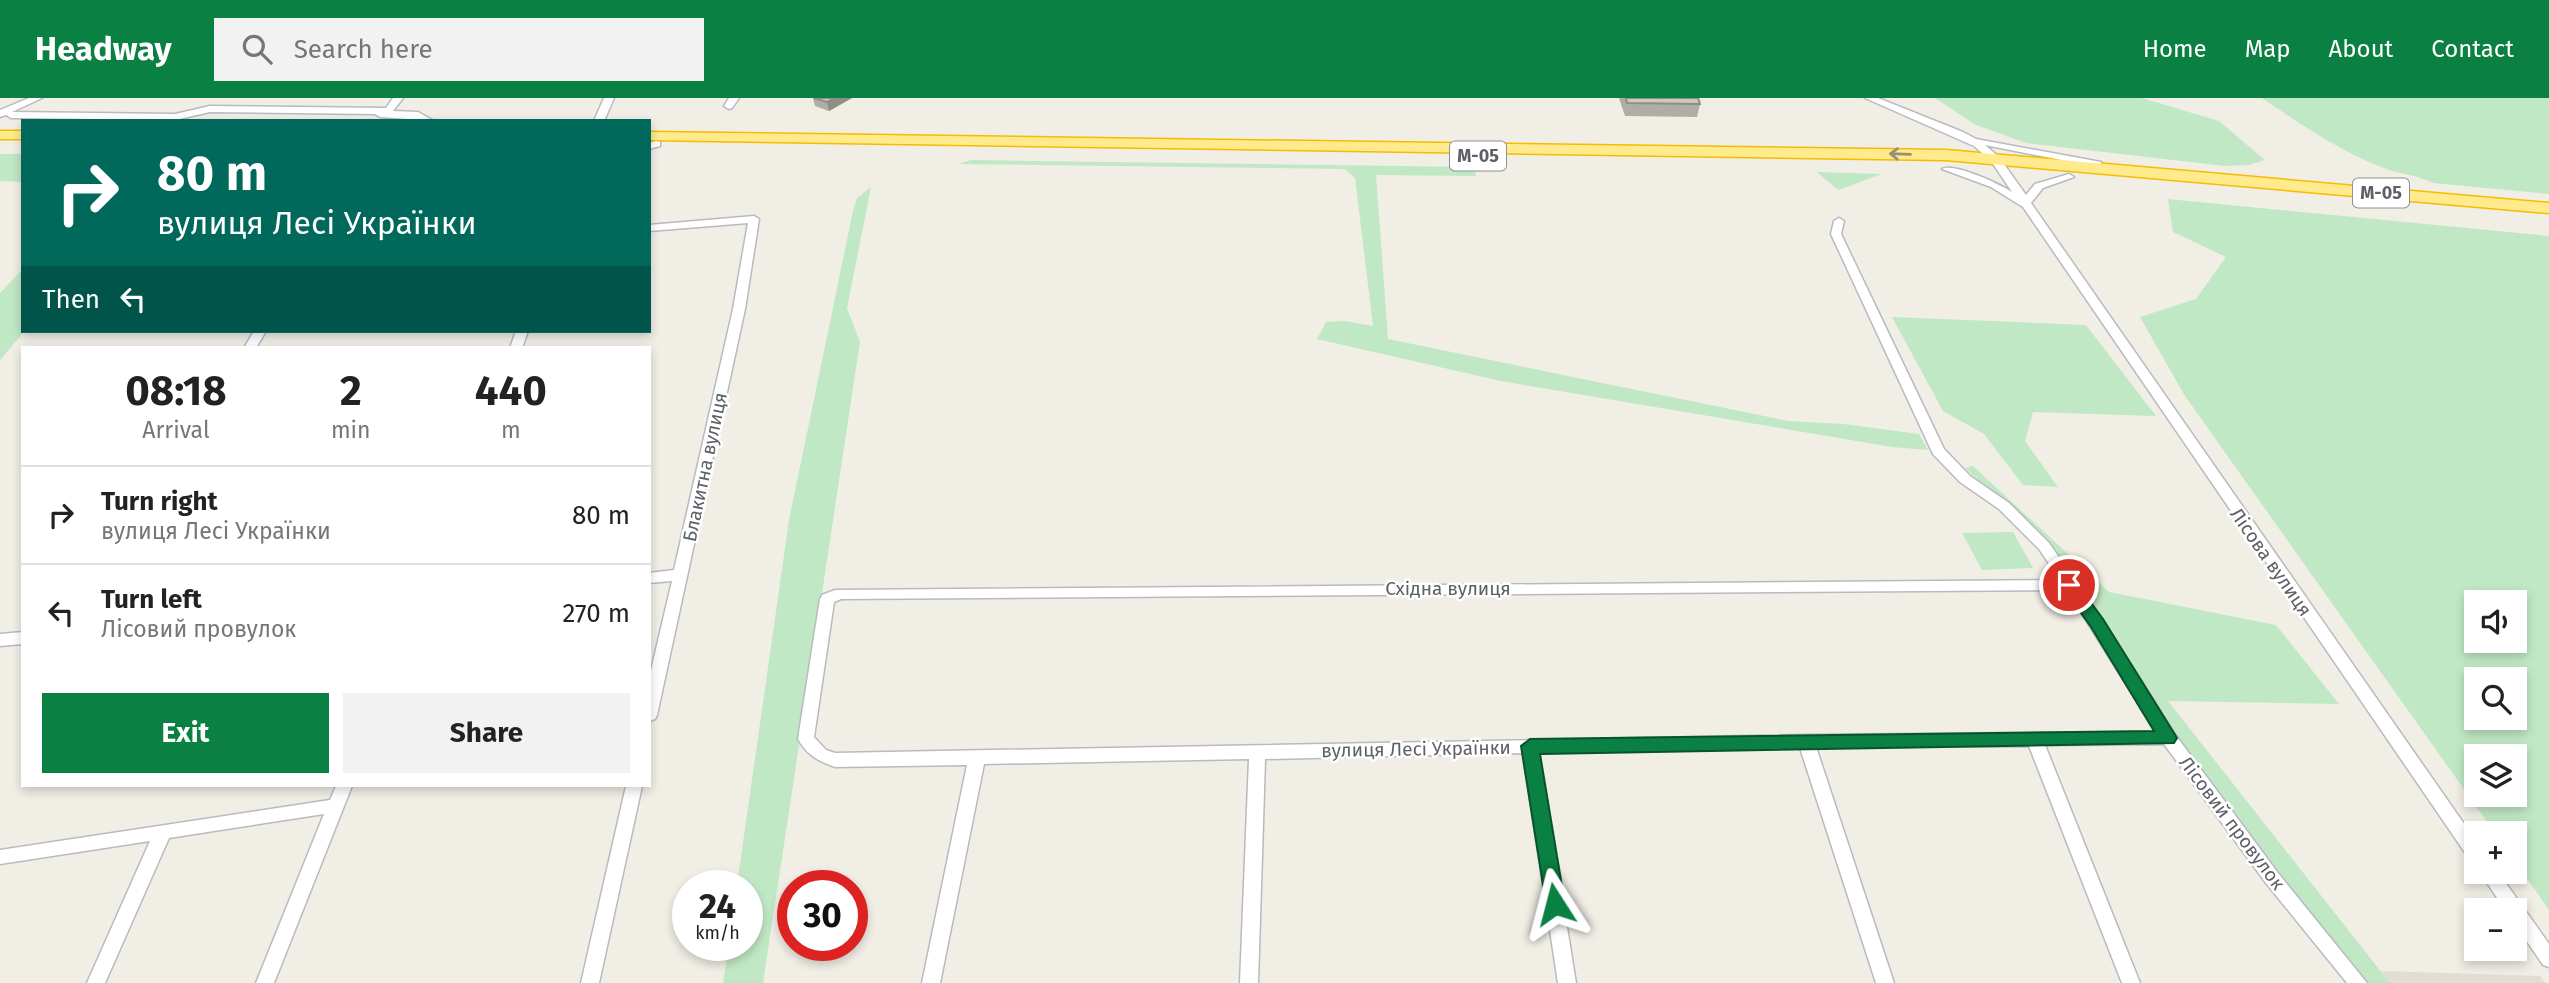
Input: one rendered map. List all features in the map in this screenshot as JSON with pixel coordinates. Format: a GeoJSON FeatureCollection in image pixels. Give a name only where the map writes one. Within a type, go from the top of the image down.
{"type":"FeatureCollection","features":[{"type":"Feature","properties":{"kind":"highway"},"geometry":{"type":"LineString","coordinates":[[0,135],[21,135]]}},
{"type":"Feature","properties":{"kind":"highway","name":"М-05"},"geometry":{"type":"LineString","coordinates":[[653,140],[1611,159],[1946,162],[2135,171],[2549,208]]}},
{"type":"Feature","properties":{"kind":"highway","name":"М-05"},"geometry":{"type":"LineString","coordinates":[[1999,165],[2069,177],[2549,220]]}},
{"type":"Feature","properties":{"kind":"street"},"geometry":{"type":"LineString","coordinates":[[12,119],[37,98]]}},
{"type":"Feature","properties":{"kind":"street"},"geometry":{"type":"LineString","coordinates":[[358,119],[388,111],[398,98]]}},
{"type":"Feature","properties":{"kind":"street"},"geometry":{"type":"LineString","coordinates":[[598,119],[609,98]]}},
{"type":"Feature","properties":{"kind":"street"},"geometry":{"type":"LineString","coordinates":[[1870,98],[1978,144],[1999,165]]}},
{"type":"Feature","properties":{"kind":"street"},"geometry":{"type":"LineString","coordinates":[[12,119],[175,117],[210,109],[388,111],[418,115],[425,119]]}},
{"type":"Feature","properties":{"kind":"street"},"geometry":{"type":"LineString","coordinates":[[1952,131],[1966,145],[1946,162],[1995,185],[2024,204],[2039,186],[2069,177]]}},
{"type":"Feature","properties":{"kind":"street"},"geometry":{"type":"LineString","coordinates":[[1952,131],[2027,153],[2135,171]]}},
{"type":"Feature","properties":{"kind":"street","name":"Лісова вулиця"},"geometry":{"type":"LineString","coordinates":[[1999,165],[2464,838]]}},
{"type":"Feature","properties":{"kind":"street","name":"Блакитна вулиця"},"geometry":{"type":"LineString","coordinates":[[651,228],[754,219],[739,309],[651,706]]}},
{"type":"Feature","properties":{"kind":"street","name":"Лісовий провулок"},"geometry":{"type":"LineString","coordinates":[[1839,221],[1836,234],[1938,451],[1965,479],[2004,506],[2044,546],[2097,623],[2168,738],[2272,878],[2358,983]]}},
{"type":"Feature","properties":{"kind":"street"},"geometry":{"type":"LineString","coordinates":[[651,578],[680,575]]}},
{"type":"Feature","properties":{"kind":"street","name":"Східна вулиця"},"geometry":{"type":"LineString","coordinates":[[827,599],[840,594],[2069,585]]}},
{"type":"Feature","properties":{"kind":"street","name":"вулиця Лесі Українки"},"geometry":{"type":"LineString","coordinates":[[827,599],[806,738],[820,755],[835,760],[1806,741],[2168,738]]}},
{"type":"Feature","properties":{"kind":"street"},"geometry":{"type":"LineString","coordinates":[[0,640],[21,638]]}},
{"type":"Feature","properties":{"kind":"street"},"geometry":{"type":"LineString","coordinates":[[1806,741],[1885,983]]}},
{"type":"Feature","properties":{"kind":"street"},"geometry":{"type":"LineString","coordinates":[[2035,741],[2131,983]]}},
{"type":"Feature","properties":{"kind":"street"},"geometry":{"type":"LineString","coordinates":[[1530,746],[1567,983]]}},
{"type":"Feature","properties":{"kind":"street"},"geometry":{"type":"LineString","coordinates":[[1249,983],[1257,752]]}},
{"type":"Feature","properties":{"kind":"street"},"geometry":{"type":"LineString","coordinates":[[931,983],[977,758]]}},
{"type":"Feature","properties":{"kind":"street"},"geometry":{"type":"LineString","coordinates":[[265,983],[344,787]]}},
{"type":"Feature","properties":{"kind":"street"},"geometry":{"type":"LineString","coordinates":[[590,983],[634,787]]}},
{"type":"Feature","properties":{"kind":"street"},"geometry":{"type":"LineString","coordinates":[[0,857],[334,806]]}},
{"type":"Feature","properties":{"kind":"street"},"geometry":{"type":"LineString","coordinates":[[96,983],[163,832]]}},
{"type":"Feature","properties":{"kind":"street"},"geometry":{"type":"LineString","coordinates":[[2527,927],[2549,959]]}},
{"type":"Feature","properties":{"kind":"shaded area"},"geometry":{"type":"Polygon","coordinates":[[[2381,971],[2540,976],[2545,983],[2390,983],[2381,971]]]}},
{"type":"Feature","properties":{"kind":"green space"},"geometry":{"type":"Polygon","coordinates":[[[1935,98],[2142,98],[2219,121],[2265,160],[2249,165],[2225,166],[2026,143],[1976,125],[1935,98]]]}},
{"type":"Feature","properties":{"kind":"green space"},"geometry":{"type":"Polygon","coordinates":[[[2262,98],[2549,98],[2549,194],[2433,183],[2386,169],[2338,146],[2262,98]]]}},
{"type":"Feature","properties":{"kind":"green space"},"geometry":{"type":"Polygon","coordinates":[[[0,154],[21,154],[21,182],[0,181],[0,154]]]}},
{"type":"Feature","properties":{"kind":"green space"},"geometry":{"type":"Polygon","coordinates":[[[971,160],[1474,167],[1476,176],[1376,175],[1388,339],[1788,421],[1843,424],[1919,434],[1928,450],[1892,447],[1501,381],[1317,339],[1326,322],[1345,321],[1373,326],[1355,178],[1345,169],[959,164],[971,160]]]}},
{"type":"Feature","properties":{"kind":"green space"},"geometry":{"type":"Polygon","coordinates":[[[1817,172],[1882,174],[1838,190],[1817,172]]]}},
{"type":"Feature","properties":{"kind":"green space"},"geometry":{"type":"Polygon","coordinates":[[[871,187],[847,308],[860,342],[780,870],[777,870],[777,890],[763,983],[723,983],[726,961],[763,961],[763,870],[739,870],[789,520],[857,198],[871,187]]]}},
{"type":"Feature","properties":{"kind":"green space"},"geometry":{"type":"Polygon","coordinates":[[[2168,199],[2549,236],[2549,910],[2527,878],[2527,821],[2486,821],[2477,807],[2527,807],[2527,744],[2464,744],[2464,789],[2185,396],[2140,317],[2196,299],[2226,257],[2173,232],[2168,199]]]}},
{"type":"Feature","properties":{"kind":"green space"},"geometry":{"type":"Polygon","coordinates":[[[21,271],[21,333],[23,333],[0,360],[0,293],[21,271]]]}},
{"type":"Feature","properties":{"kind":"green space"},"geometry":{"type":"Polygon","coordinates":[[[1892,317],[2086,325],[2156,416],[2033,412],[2025,441],[2058,487],[2023,485],[1984,434],[1943,411],[1892,317]]]}},
{"type":"Feature","properties":{"kind":"green space"},"geometry":{"type":"Polygon","coordinates":[[[1973,466],[2109,592],[2276,625],[2339,704],[2168,701],[2390,983],[2363,983],[2181,743],[2145,692],[2075,577],[2045,539],[1965,468],[1973,466]]]}},
{"type":"Feature","properties":{"kind":"green space"},"geometry":{"type":"Polygon","coordinates":[[[2013,532],[2033,568],[1982,570],[1962,533],[2013,532]]]}},
{"type":"Feature","properties":{"kind":"building"},"geometry":{"type":"Polygon","coordinates":[[[814,98],[835,98],[827,102],[814,98]]]}},
{"type":"Feature","properties":{"kind":"building"},"geometry":{"type":"Polygon","coordinates":[[[1626,98],[1698,98],[1700,104],[1627,103],[1626,98]]]}},
{"type":"Feature","properties":{"kind":"route"},"geometry":{"type":"LineString","coordinates":[[1555,904],[1530,746],[2168,738],[2097,623],[2069,585]]}}]}
